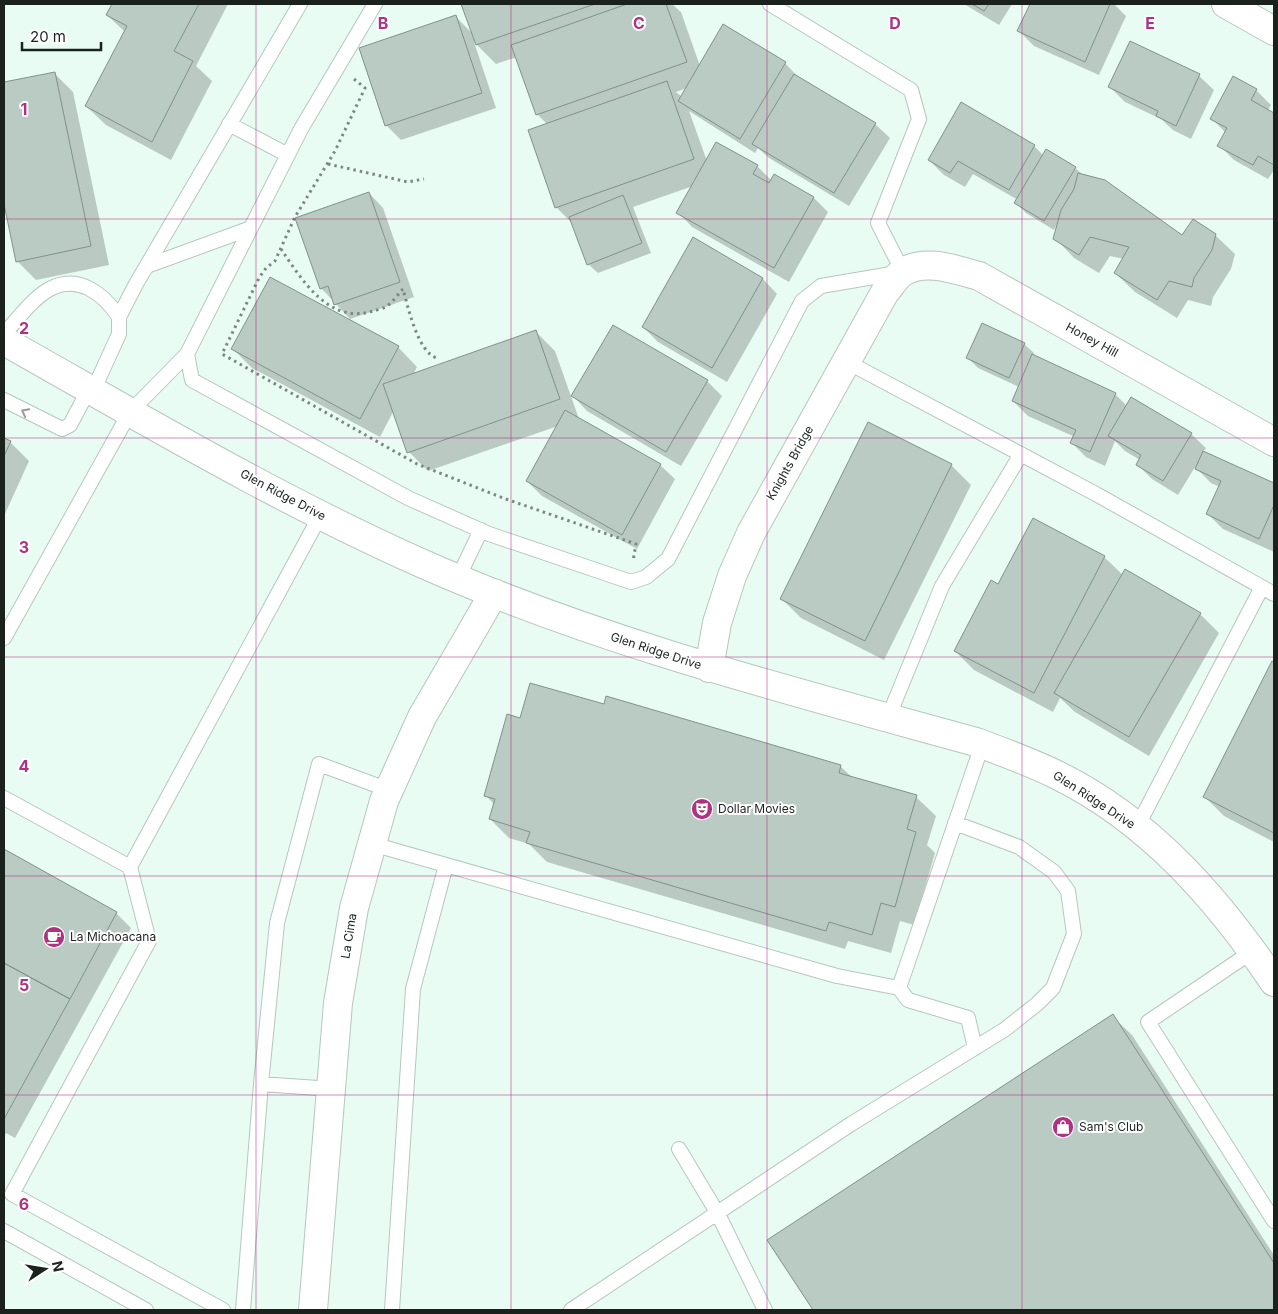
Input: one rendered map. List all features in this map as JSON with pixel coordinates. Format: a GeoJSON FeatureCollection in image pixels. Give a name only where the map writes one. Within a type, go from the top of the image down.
{"type":"FeatureCollection","features":[{"type":"Feature","properties":{"kind":"street"},"geometry":{"type":"LineString","coordinates":[[1237,6],[1274,31]]}},
{"type":"Feature","properties":{"kind":"street","name":"Honey Hill"},"geometry":{"type":"LineString","coordinates":[[903,272],[923,266],[930,266],[943,267],[979,276],[1274,442]]}},
{"type":"Feature","properties":{"kind":"street","name":"Knights Bridge"},"geometry":{"type":"LineString","coordinates":[[708,668],[717,623],[732,576],[751,533],[886,292],[903,272]]}},
{"type":"Feature","properties":{"kind":"street","name":"Glen Ridge Drive"},"geometry":{"type":"LineString","coordinates":[[4,341],[320,516],[494,593],[626,642],[708,668],[982,745],[1058,775],[1137,827],[1176,860],[1212,898],[1253,951],[1274,982]]}},
{"type":"Feature","properties":{"kind":"street","name":"La Cima"},"geometry":{"type":"LineString","coordinates":[[314,1310],[338,1003],[351,928],[372,844],[389,790],[422,716],[494,593]]}},
{"type":"Feature","properties":{"kind":"lane"},"geometry":{"type":"LineString","coordinates":[[4,400],[62,429],[70,425],[91,390],[119,334],[119,317],[146,266],[300,4]]}},
{"type":"Feature","properties":{"kind":"lane"},"geometry":{"type":"LineString","coordinates":[[4,638],[130,412],[186,354],[288,155],[375,4]]}},
{"type":"Feature","properties":{"kind":"lane"},"geometry":{"type":"LineString","coordinates":[[186,354],[192,380],[408,498],[481,530],[631,582],[646,576],[668,559],[802,301],[821,286],[903,272],[878,224],[919,119],[911,90],[770,4]]}},
{"type":"Feature","properties":{"kind":"lane"},"geometry":{"type":"LineString","coordinates":[[229,124],[288,155]]}},
{"type":"Feature","properties":{"kind":"lane"},"geometry":{"type":"LineString","coordinates":[[146,266],[251,228]]}},
{"type":"Feature","properties":{"kind":"lane"},"geometry":{"type":"LineString","coordinates":[[4,334],[48,290],[65,284],[81,284],[98,293],[109,301],[119,317]]}},
{"type":"Feature","properties":{"kind":"lane"},"geometry":{"type":"LineString","coordinates":[[847,362],[1021,454],[1268,590],[1137,827]]}},
{"type":"Feature","properties":{"kind":"lane"},"geometry":{"type":"LineString","coordinates":[[888,718],[942,586],[1021,454]]}},
{"type":"Feature","properties":{"kind":"lane"},"geometry":{"type":"LineString","coordinates":[[222,1310],[12,1194],[149,941],[130,867],[320,516]]}},
{"type":"Feature","properties":{"kind":"lane"},"geometry":{"type":"LineString","coordinates":[[458,578],[481,530]]}},
{"type":"Feature","properties":{"kind":"lane"},"geometry":{"type":"LineString","coordinates":[[899,988],[982,745]]}},
{"type":"Feature","properties":{"kind":"lane"},"geometry":{"type":"LineString","coordinates":[[243,1310],[261,1084],[277,923],[319,764],[389,790]]}},
{"type":"Feature","properties":{"kind":"lane"},"geometry":{"type":"LineString","coordinates":[[4,798],[130,867]]}},
{"type":"Feature","properties":{"kind":"lane"},"geometry":{"type":"LineString","coordinates":[[572,1310],[851,1124],[1004,1030],[1037,1004],[1053,988],[1074,934],[1068,891],[1054,872],[1019,847],[956,823]]}},
{"type":"Feature","properties":{"kind":"lane"},"geometry":{"type":"LineString","coordinates":[[372,844],[837,976],[899,988],[908,1000],[968,1018],[975,1048]]}},
{"type":"Feature","properties":{"kind":"lane"},"geometry":{"type":"LineString","coordinates":[[392,1310],[413,989],[446,864]]}},
{"type":"Feature","properties":{"kind":"lane"},"geometry":{"type":"LineString","coordinates":[[1253,951],[1148,1022],[1274,1221]]}},
{"type":"Feature","properties":{"kind":"lane"},"geometry":{"type":"LineString","coordinates":[[261,1084],[332,1089]]}},
{"type":"Feature","properties":{"kind":"lane"},"geometry":{"type":"LineString","coordinates":[[678,1149],[718,1214],[766,1310]]}},
{"type":"Feature","properties":{"kind":"lane"},"geometry":{"type":"LineString","coordinates":[[4,1231],[146,1310]]}},
{"type":"Feature","properties":{"kind":"path"},"geometry":{"type":"LineString","coordinates":[[338,67],[366,88],[328,164],[295,216],[275,261],[266,268],[259,278],[222,354],[417,464],[504,498],[636,544],[631,582]]}},
{"type":"Feature","properties":{"kind":"path"},"geometry":{"type":"LineString","coordinates":[[328,164],[408,182],[424,179]]}},
{"type":"Feature","properties":{"kind":"path"},"geometry":{"type":"LineString","coordinates":[[281,249],[305,283],[322,301],[348,315],[365,313],[387,306],[403,289],[411,318],[424,348],[437,358]]}},
{"type":"Feature","properties":{"kind":"building"},"geometry":{"type":"Polygon","coordinates":[[[112,4],[199,4],[174,51],[193,61],[152,142],[85,106],[127,26],[106,15],[112,4]]]}},
{"type":"Feature","properties":{"kind":"building"},"geometry":{"type":"Polygon","coordinates":[[[461,4],[595,4],[476,45],[461,4]]]}},
{"type":"Feature","properties":{"kind":"building"},"geometry":{"type":"Polygon","coordinates":[[[627,4],[666,4],[687,62],[536,115],[511,45],[627,4]]]}},
{"type":"Feature","properties":{"kind":"building"},"geometry":{"type":"Polygon","coordinates":[[[972,4],[989,4],[984,11],[972,4]]]}},
{"type":"Feature","properties":{"kind":"building"},"geometry":{"type":"Polygon","coordinates":[[[1030,4],[1110,4],[1085,62],[1017,31],[1030,4]]]}},
{"type":"Feature","properties":{"kind":"building"},"geometry":{"type":"Polygon","coordinates":[[[456,15],[482,93],[385,126],[359,48],[456,15]]]}},
{"type":"Feature","properties":{"kind":"building"},"geometry":{"type":"Polygon","coordinates":[[[723,24],[786,62],[740,139],[678,101],[723,24]]]}},
{"type":"Feature","properties":{"kind":"building"},"geometry":{"type":"Polygon","coordinates":[[[1130,41],[1200,74],[1176,126],[1156,116],[1158,111],[1108,87],[1130,41]]]}},
{"type":"Feature","properties":{"kind":"building"},"geometry":{"type":"Polygon","coordinates":[[[55,72],[91,246],[16,262],[4,204],[4,82],[55,72]]]}},
{"type":"Feature","properties":{"kind":"building"},"geometry":{"type":"Polygon","coordinates":[[[794,74],[876,123],[834,193],[752,144],[794,74]]]}},
{"type":"Feature","properties":{"kind":"building"},"geometry":{"type":"Polygon","coordinates":[[[1233,76],[1257,89],[1251,100],[1274,113],[1274,165],[1258,156],[1253,165],[1217,146],[1227,128],[1210,119],[1233,76]]]}},
{"type":"Feature","properties":{"kind":"building"},"geometry":{"type":"Polygon","coordinates":[[[667,81],[694,159],[555,208],[528,130],[667,81]]]}},
{"type":"Feature","properties":{"kind":"building"},"geometry":{"type":"Polygon","coordinates":[[[961,102],[1035,145],[1009,190],[958,161],[950,173],[928,160],[961,102]]]}},
{"type":"Feature","properties":{"kind":"building"},"geometry":{"type":"Polygon","coordinates":[[[716,142],[758,165],[753,174],[769,183],[774,174],[814,197],[774,268],[676,213],[716,142]]]}},
{"type":"Feature","properties":{"kind":"building"},"geometry":{"type":"Polygon","coordinates":[[[1046,149],[1076,167],[1044,221],[1014,203],[1046,149]]]}},
{"type":"Feature","properties":{"kind":"building"},"geometry":{"type":"Polygon","coordinates":[[[1078,173],[1105,180],[1182,235],[1193,219],[1216,234],[1212,250],[1194,278],[1192,287],[1169,281],[1157,300],[1114,273],[1129,247],[1090,237],[1079,255],[1053,239],[1061,210],[1074,189],[1078,173]]]}},
{"type":"Feature","properties":{"kind":"building"},"geometry":{"type":"Polygon","coordinates":[[[369,192],[400,282],[334,305],[328,286],[320,289],[295,218],[369,192]]]}},
{"type":"Feature","properties":{"kind":"building"},"geometry":{"type":"Polygon","coordinates":[[[623,195],[642,243],[587,265],[569,217],[623,195]]]}},
{"type":"Feature","properties":{"kind":"building"},"geometry":{"type":"Polygon","coordinates":[[[693,237],[763,278],[712,368],[642,327],[693,237]]]}},
{"type":"Feature","properties":{"kind":"building"},"geometry":{"type":"Polygon","coordinates":[[[270,277],[399,346],[360,419],[231,349],[270,277]]]}},
{"type":"Feature","properties":{"kind":"building"},"geometry":{"type":"Polygon","coordinates":[[[982,323],[1025,343],[1009,378],[966,358],[982,323]]]}},
{"type":"Feature","properties":{"kind":"building"},"geometry":{"type":"Polygon","coordinates":[[[613,325],[708,380],[666,452],[571,396],[613,325]]]}},
{"type":"Feature","properties":{"kind":"building"},"geometry":{"type":"Polygon","coordinates":[[[536,330],[560,399],[407,453],[383,384],[536,330]]]}},
{"type":"Feature","properties":{"kind":"building"},"geometry":{"type":"Polygon","coordinates":[[[1032,354],[1116,393],[1090,452],[1070,443],[1076,430],[1012,401],[1032,354]]]}},
{"type":"Feature","properties":{"kind":"building"},"geometry":{"type":"Polygon","coordinates":[[[1131,397],[1192,433],[1163,481],[1136,465],[1141,455],[1108,436],[1131,397]]]}},
{"type":"Feature","properties":{"kind":"building"},"geometry":{"type":"Polygon","coordinates":[[[565,410],[661,464],[622,535],[526,481],[565,410]]]}},
{"type":"Feature","properties":{"kind":"building"},"geometry":{"type":"Polygon","coordinates":[[[868,422],[952,464],[865,641],[780,599],[868,422]]]}},
{"type":"Feature","properties":{"kind":"building"},"geometry":{"type":"Polygon","coordinates":[[[4,438],[11,441],[4,456],[4,438]]]}},
{"type":"Feature","properties":{"kind":"building"},"geometry":{"type":"Polygon","coordinates":[[[1203,451],[1274,483],[1274,505],[1259,539],[1206,514],[1221,481],[1195,469],[1203,451]]]}},
{"type":"Feature","properties":{"kind":"building"},"geometry":{"type":"Polygon","coordinates":[[[1033,518],[1105,556],[1034,693],[954,651],[991,580],[998,584],[1033,518]]]}},
{"type":"Feature","properties":{"kind":"building"},"geometry":{"type":"Polygon","coordinates":[[[1125,569],[1201,613],[1129,737],[1054,693],[1125,569]]]}},
{"type":"Feature","properties":{"kind":"building"},"geometry":{"type":"Polygon","coordinates":[[[1272,661],[1274,662],[1274,833],[1203,797],[1272,661]]]}},
{"type":"Feature","properties":{"kind":"building","name":"Dollar Movies"},"geometry":{"type":"Polygon","coordinates":[[[530,683],[604,704],[606,696],[841,765],[839,773],[917,795],[907,829],[916,832],[895,907],[881,903],[872,935],[829,922],[826,931],[526,843],[530,832],[489,819],[495,799],[484,796],[507,714],[520,718],[530,683]]]}},
{"type":"Feature","properties":{"kind":"building","name":"La Michoacana"},"geometry":{"type":"Polygon","coordinates":[[[4,849],[117,912],[70,999],[4,963],[4,849]]]}},
{"type":"Feature","properties":{"kind":"building"},"geometry":{"type":"Polygon","coordinates":[[[4,963],[70,999],[4,1119],[4,963]]]}},
{"type":"Feature","properties":{"kind":"building","name":"Sam's Club"},"geometry":{"type":"Polygon","coordinates":[[[1113,1014],[1274,1263],[1274,1310],[813,1310],[767,1240],[1113,1014]]]}},
{"type":"Feature","properties":{"kind":"place","name":"Dollar Movies"},"geometry":{"type":"Point","coordinates":[702,809]}},
{"type":"Feature","properties":{"kind":"place","name":"La Michoacana"},"geometry":{"type":"Point","coordinates":[54,937]}},
{"type":"Feature","properties":{"kind":"place","name":"Sam's Club"},"geometry":{"type":"Point","coordinates":[1063,1127]}}]}
